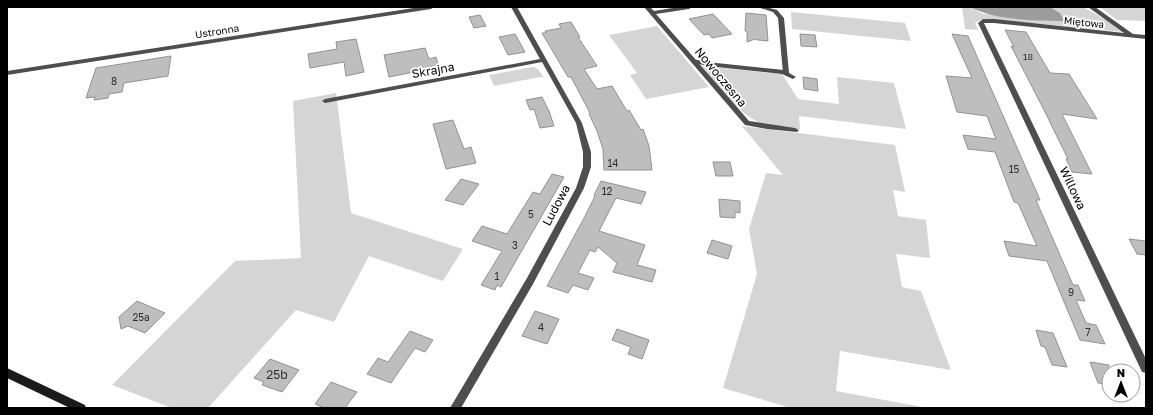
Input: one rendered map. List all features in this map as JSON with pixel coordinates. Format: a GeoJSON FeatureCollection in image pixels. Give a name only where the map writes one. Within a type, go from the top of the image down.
{"type":"FeatureCollection","features":[{"type":"Feature","properties":{"kind":"main road"},"geometry":{"type":"LineString","coordinates":[[7,373],[81,408]]}},
{"type":"Feature","properties":{"kind":"street","name":"Ustronna"},"geometry":{"type":"LineString","coordinates":[[7,72],[431,7]]}},
{"type":"Feature","properties":{"kind":"street","name":"Ludowa"},"geometry":{"type":"LineString","coordinates":[[455,408],[530,281],[580,188],[587,167],[587,152],[579,123],[514,7]]}},
{"type":"Feature","properties":{"kind":"street","name":"Nowoczesna"},"geometry":{"type":"LineString","coordinates":[[647,7],[747,123],[795,130]]}},
{"type":"Feature","properties":{"kind":"street"},"geometry":{"type":"LineString","coordinates":[[653,14],[689,7]]}},
{"type":"Feature","properties":{"kind":"street"},"geometry":{"type":"LineString","coordinates":[[760,7],[775,11],[781,18],[786,73]]}},
{"type":"Feature","properties":{"kind":"street","name":"Miętowa"},"geometry":{"type":"LineString","coordinates":[[1091,7],[1131,36]]}},
{"type":"Feature","properties":{"kind":"street","name":"Miętowa"},"geometry":{"type":"LineString","coordinates":[[986,21],[1131,36]]}},
{"type":"Feature","properties":{"kind":"street","name":"Willowa"},"geometry":{"type":"LineString","coordinates":[[986,21],[981,23],[984,31],[1142,351],[1146,369]]}},
{"type":"Feature","properties":{"kind":"street"},"geometry":{"type":"LineString","coordinates":[[1131,36],[1146,37]]}},
{"type":"Feature","properties":{"kind":"street","name":"Skrajna"},"geometry":{"type":"LineString","coordinates":[[325,101],[544,60]]}},
{"type":"Feature","properties":{"kind":"street"},"geometry":{"type":"LineString","coordinates":[[693,61],[786,73],[793,77]]}},
{"type":"Feature","properties":{"kind":"shaded area"},"geometry":{"type":"Polygon","coordinates":[[[962,7],[970,7],[983,14],[1060,13],[1050,7],[1083,7],[1108,21],[1123,32],[989,19],[980,20],[975,23],[978,30],[965,29],[962,7]]]}},
{"type":"Feature","properties":{"kind":"shaded area"},"geometry":{"type":"Polygon","coordinates":[[[970,7],[1050,7],[1060,13],[1064,21],[1016,19],[992,15],[970,7]]]}},
{"type":"Feature","properties":{"kind":"shaded area"},"geometry":{"type":"Polygon","coordinates":[[[1100,7],[1146,7],[1146,21],[1117,20],[1100,7]]]}},
{"type":"Feature","properties":{"kind":"shaded area"},"geometry":{"type":"Polygon","coordinates":[[[791,12],[905,23],[911,41],[792,29],[791,12]]]}},
{"type":"Feature","properties":{"kind":"shaded area"},"geometry":{"type":"Polygon","coordinates":[[[657,26],[709,87],[646,99],[630,75],[637,73],[609,35],[657,26]]]}},
{"type":"Feature","properties":{"kind":"shaded area"},"geometry":{"type":"Polygon","coordinates":[[[702,66],[782,74],[798,99],[839,104],[837,77],[894,83],[906,129],[799,116],[800,129],[781,128],[763,124],[745,114],[737,107],[702,66]]]}},
{"type":"Feature","properties":{"kind":"shaded area"},"geometry":{"type":"Polygon","coordinates":[[[533,67],[538,69],[544,78],[540,77],[494,86],[489,75],[533,67]]]}},
{"type":"Feature","properties":{"kind":"shaded area"},"geometry":{"type":"Polygon","coordinates":[[[336,93],[351,213],[463,249],[443,281],[369,256],[334,322],[296,310],[208,408],[172,408],[112,385],[235,261],[301,258],[293,101],[336,93]]]}},
{"type":"Feature","properties":{"kind":"shaded area"},"geometry":{"type":"Polygon","coordinates":[[[742,126],[895,145],[905,192],[893,190],[898,216],[926,220],[930,258],[896,254],[902,287],[921,291],[951,370],[840,351],[836,391],[928,408],[791,408],[723,388],[757,274],[749,229],[766,173],[783,175],[742,126]]]}},
{"type":"Feature","properties":{"kind":"building"},"geometry":{"type":"Polygon","coordinates":[[[746,13],[766,15],[768,41],[755,39],[747,42],[747,31],[745,31],[746,13]]]}},
{"type":"Feature","properties":{"kind":"building"},"geometry":{"type":"Polygon","coordinates":[[[713,14],[732,34],[712,38],[709,34],[704,35],[689,19],[713,14]]]}},
{"type":"Feature","properties":{"kind":"building"},"geometry":{"type":"Polygon","coordinates":[[[480,15],[486,26],[474,28],[469,17],[480,15]]]}},
{"type":"Feature","properties":{"kind":"building"},"geometry":{"type":"Polygon","coordinates":[[[571,22],[580,37],[578,37],[597,66],[584,69],[597,89],[612,86],[627,111],[629,110],[641,130],[643,129],[649,146],[652,170],[604,170],[603,149],[589,114],[590,113],[571,77],[568,77],[542,33],[561,28],[559,24],[571,22]]]}},
{"type":"Feature","properties":{"kind":"building"},"geometry":{"type":"Polygon","coordinates":[[[1005,30],[1026,32],[1050,73],[1069,74],[1097,119],[1062,114],[1092,174],[1072,172],[1066,159],[1068,159],[1011,46],[1014,47],[1005,30]]]}},
{"type":"Feature","properties":{"kind":"building"},"geometry":{"type":"Polygon","coordinates":[[[515,34],[525,52],[508,55],[499,37],[515,34]]]}},
{"type":"Feature","properties":{"kind":"building"},"geometry":{"type":"Polygon","coordinates":[[[800,34],[815,35],[817,47],[801,46],[800,34]]]}},
{"type":"Feature","properties":{"kind":"building"},"geometry":{"type":"Polygon","coordinates":[[[952,34],[968,36],[1040,200],[1036,200],[1073,285],[1078,285],[1085,301],[1076,300],[1086,323],[1096,325],[1105,344],[1080,340],[1047,261],[1009,256],[1004,241],[1037,246],[1018,203],[1014,202],[995,152],[968,149],[963,135],[996,139],[987,116],[957,112],[946,76],[972,78],[952,34]]]}},
{"type":"Feature","properties":{"kind":"building"},"geometry":{"type":"Polygon","coordinates":[[[356,39],[364,72],[346,76],[344,62],[310,68],[308,54],[337,49],[336,42],[356,39]]]}},
{"type":"Feature","properties":{"kind":"building"},"geometry":{"type":"Polygon","coordinates":[[[425,48],[429,59],[436,57],[439,67],[389,77],[384,55],[425,48]]]}},
{"type":"Feature","properties":{"kind":"building"},"geometry":{"type":"Polygon","coordinates":[[[171,56],[168,76],[124,83],[122,92],[109,94],[108,98],[94,100],[95,97],[86,98],[96,68],[171,56]]]}},
{"type":"Feature","properties":{"kind":"building"},"geometry":{"type":"Polygon","coordinates":[[[803,77],[817,79],[818,91],[804,89],[803,77]]]}},
{"type":"Feature","properties":{"kind":"building"},"geometry":{"type":"Polygon","coordinates":[[[542,97],[554,126],[540,128],[534,109],[530,110],[526,100],[542,97]]]}},
{"type":"Feature","properties":{"kind":"building"},"geometry":{"type":"Polygon","coordinates":[[[453,120],[464,149],[471,147],[476,163],[446,169],[433,124],[453,120]]]}},
{"type":"Feature","properties":{"kind":"building"},"geometry":{"type":"Polygon","coordinates":[[[713,162],[730,162],[733,176],[716,176],[713,162]]]}},
{"type":"Feature","properties":{"kind":"building"},"geometry":{"type":"Polygon","coordinates":[[[552,174],[564,177],[501,287],[497,285],[495,290],[481,285],[502,251],[472,241],[482,226],[507,234],[533,192],[540,194],[552,174]]]}},
{"type":"Feature","properties":{"kind":"building"},"geometry":{"type":"Polygon","coordinates":[[[461,179],[479,184],[463,205],[445,200],[461,179]]]}},
{"type":"Feature","properties":{"kind":"building"},"geometry":{"type":"Polygon","coordinates":[[[601,181],[646,192],[641,204],[616,198],[599,231],[645,245],[637,265],[656,270],[652,282],[613,272],[617,263],[598,247],[595,252],[590,250],[578,273],[594,278],[588,290],[573,285],[568,293],[547,286],[583,220],[601,181]]]}},
{"type":"Feature","properties":{"kind":"building"},"geometry":{"type":"Polygon","coordinates":[[[719,199],[740,201],[740,213],[735,212],[735,218],[720,217],[719,199]]]}},
{"type":"Feature","properties":{"kind":"building"},"geometry":{"type":"Polygon","coordinates":[[[1129,239],[1146,241],[1146,255],[1137,254],[1129,239]]]}},
{"type":"Feature","properties":{"kind":"building"},"geometry":{"type":"Polygon","coordinates":[[[712,240],[732,246],[728,259],[707,253],[712,240]]]}},
{"type":"Feature","properties":{"kind":"building"},"geometry":{"type":"Polygon","coordinates":[[[137,301],[165,313],[145,333],[128,326],[121,329],[119,317],[137,301]]]}},
{"type":"Feature","properties":{"kind":"building"},"geometry":{"type":"Polygon","coordinates":[[[535,311],[559,319],[547,344],[522,336],[535,311]]]}},
{"type":"Feature","properties":{"kind":"building"},"geometry":{"type":"Polygon","coordinates":[[[617,329],[649,340],[642,359],[628,354],[631,347],[612,340],[617,329]]]}},
{"type":"Feature","properties":{"kind":"building"},"geometry":{"type":"Polygon","coordinates":[[[1036,330],[1053,333],[1067,367],[1052,365],[1045,347],[1041,346],[1036,330]]]}},
{"type":"Feature","properties":{"kind":"building"},"geometry":{"type":"Polygon","coordinates":[[[410,331],[433,340],[425,352],[415,348],[391,383],[367,374],[378,358],[388,362],[410,331]]]}},
{"type":"Feature","properties":{"kind":"building"},"geometry":{"type":"Polygon","coordinates":[[[270,359],[299,370],[282,392],[262,385],[264,382],[254,378],[270,359]]]}},
{"type":"Feature","properties":{"kind":"building"},"geometry":{"type":"Polygon","coordinates":[[[1090,362],[1101,364],[1101,383],[1098,383],[1090,362]]]}},
{"type":"Feature","properties":{"kind":"building"},"geometry":{"type":"Polygon","coordinates":[[[331,382],[357,392],[345,408],[324,408],[315,404],[331,382]]]}}]}
